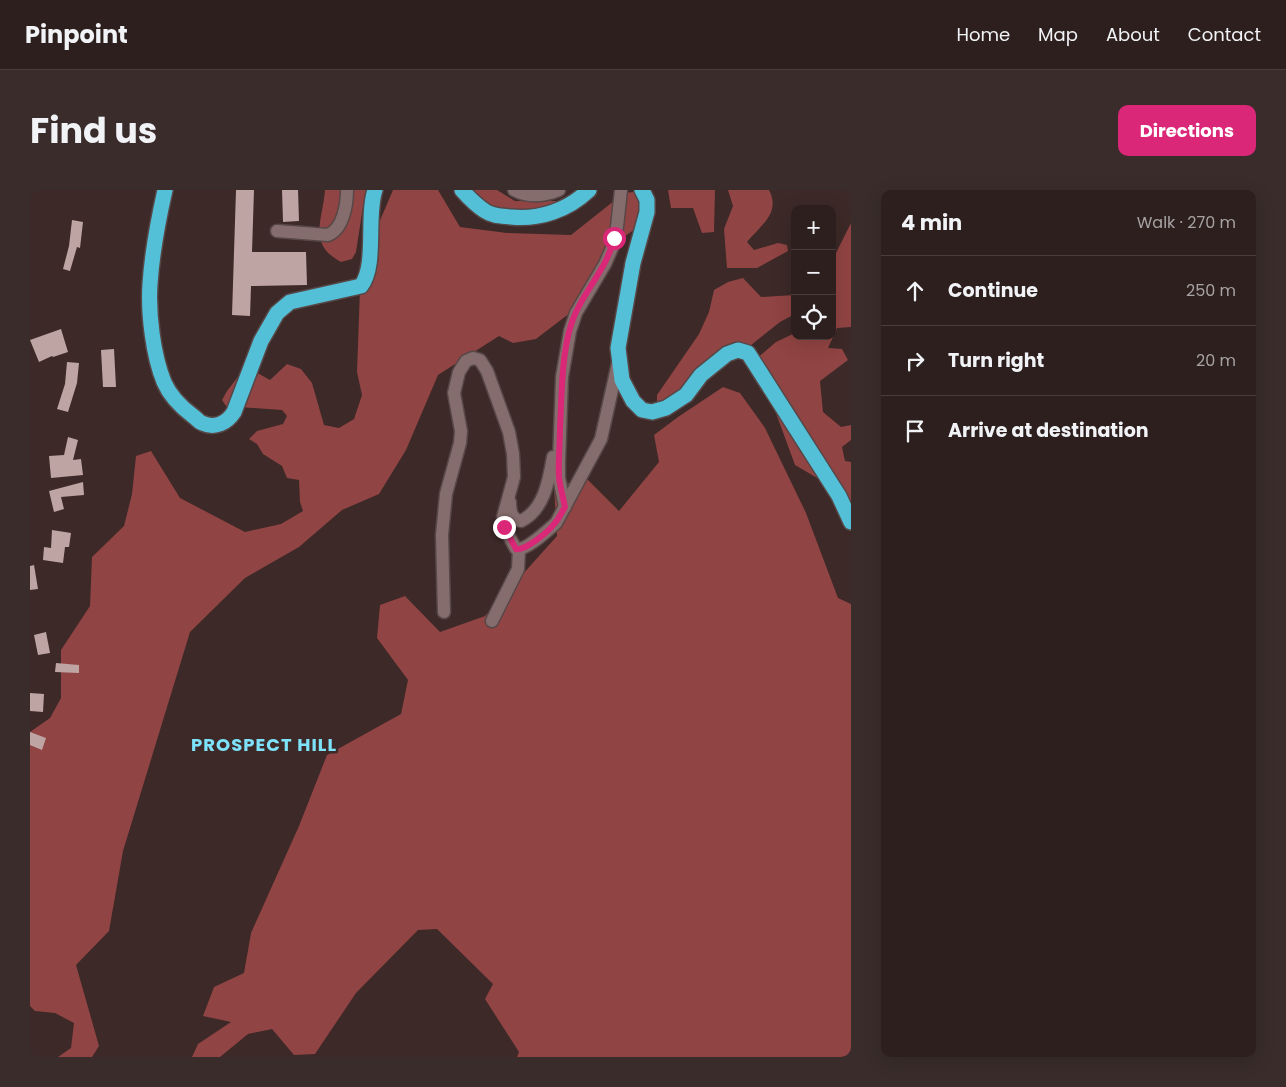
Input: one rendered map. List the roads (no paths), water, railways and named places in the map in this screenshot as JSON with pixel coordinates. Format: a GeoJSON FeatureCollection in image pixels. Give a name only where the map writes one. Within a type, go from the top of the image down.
{"type":"FeatureCollection","features":[{"type":"Feature","properties":{"kind":"highway"},"geometry":{"type":"LineString","coordinates":[[165,190],[158,221],[150,283],[150,303],[157,359],[164,382],[174,398],[202,423],[216,426],[228,421],[234,412],[261,341],[277,313],[290,302],[361,286],[367,278],[370,225],[376,190]]}},
{"type":"Feature","properties":{"kind":"highway"},"geometry":{"type":"LineString","coordinates":[[462,190],[486,212],[499,216],[526,219],[553,213],[578,200],[589,190]]}},
{"type":"Feature","properties":{"kind":"highway"},"geometry":{"type":"LineString","coordinates":[[647,193],[647,212],[634,263],[618,348],[622,380],[634,401],[642,410],[652,412],[666,408],[686,396],[702,375],[727,354],[738,350],[748,353],[839,496],[851,522]]}},
{"type":"Feature","properties":{"kind":"street"},"geometry":{"type":"LineString","coordinates":[[277,231],[328,236],[335,233],[346,206],[347,190]]}},
{"type":"Feature","properties":{"kind":"street"},"geometry":{"type":"LineString","coordinates":[[514,190],[529,195],[540,195],[559,190]]}},
{"type":"Feature","properties":{"kind":"street"},"geometry":{"type":"LineString","coordinates":[[565,507],[559,478],[562,377],[570,332],[576,313],[612,248],[617,227],[621,190]]}},
{"type":"Feature","properties":{"kind":"street"},"geometry":{"type":"LineString","coordinates":[[444,612],[442,536],[445,502],[461,431],[454,393],[459,372],[466,361],[473,358],[480,360],[486,371],[509,432],[513,454],[514,477],[503,518],[504,527],[516,549],[519,550]]}},
{"type":"Feature","properties":{"kind":"street"},"geometry":{"type":"LineString","coordinates":[[519,550],[524,549],[556,523],[601,439],[619,358]]}},
{"type":"Feature","properties":{"kind":"street"},"geometry":{"type":"LineString","coordinates":[[510,491],[510,511],[514,518],[521,521],[529,517],[535,510],[546,488],[560,422]]}},
{"type":"Feature","properties":{"kind":"street"},"geometry":{"type":"LineString","coordinates":[[492,621],[518,569],[519,550]]}},
{"type":"Feature","properties":{"kind":"district","name":"PROSPECT HILL"},"geometry":{"type":"Point","coordinates":[264,745]}}]}
